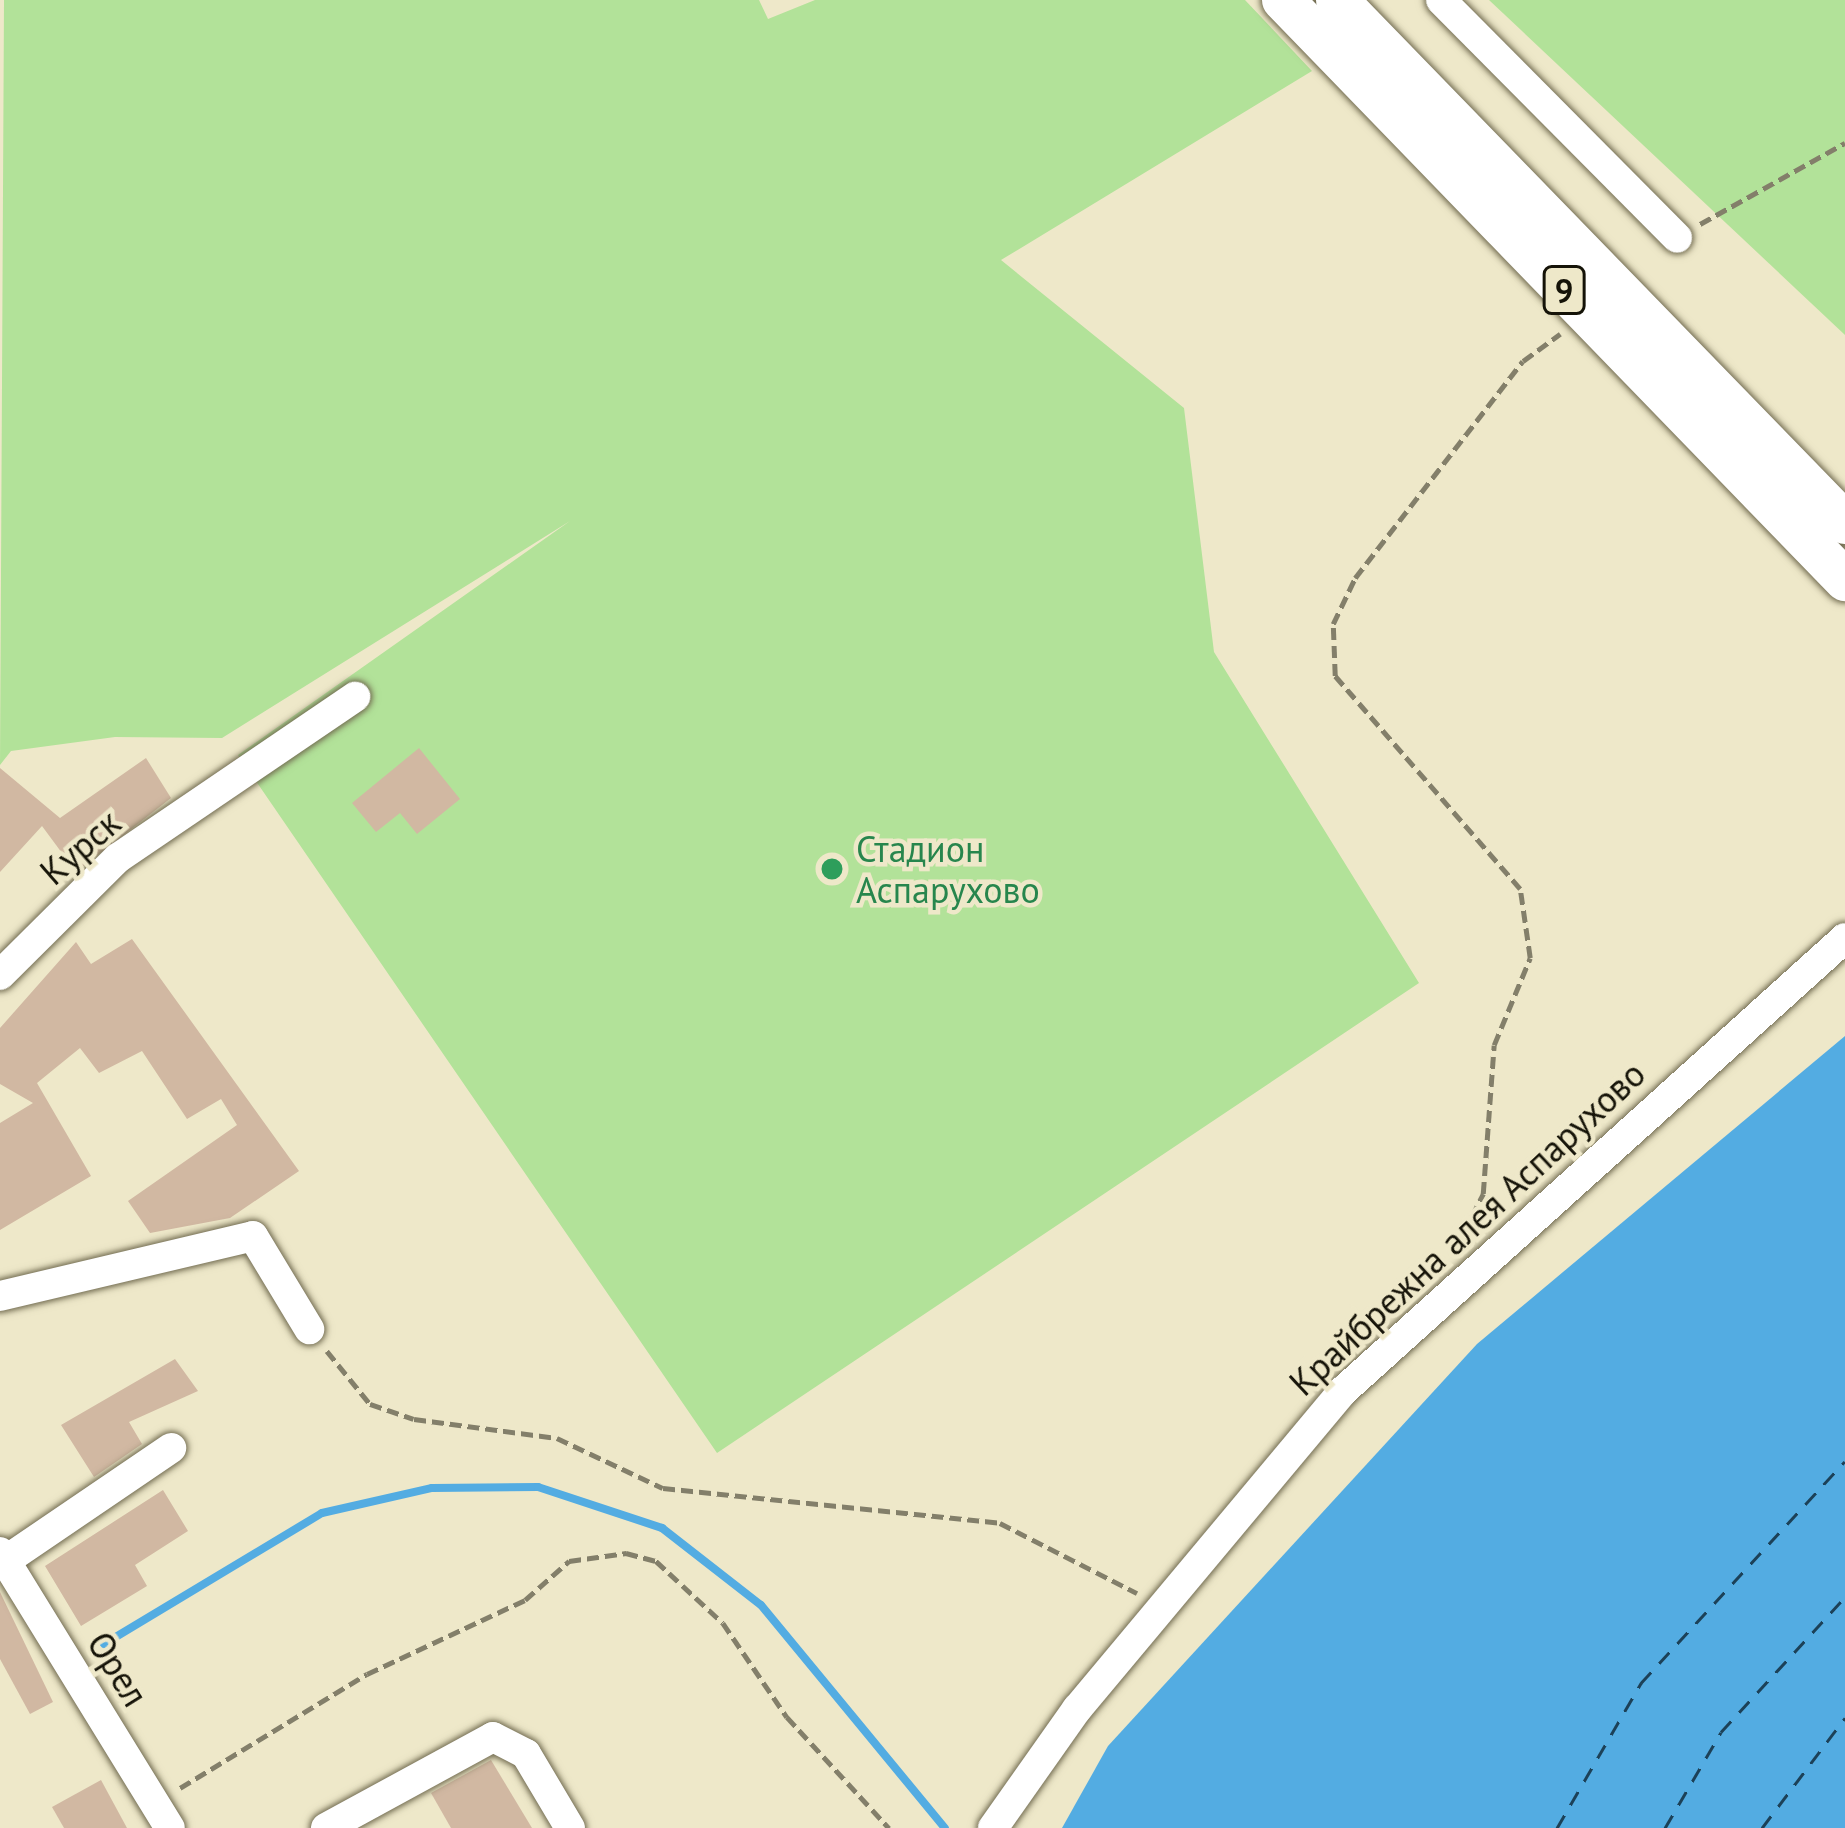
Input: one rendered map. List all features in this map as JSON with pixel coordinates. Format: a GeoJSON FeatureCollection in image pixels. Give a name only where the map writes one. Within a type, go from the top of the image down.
{"type":"FeatureCollection","features":[{"type":"Feature","properties":{"kind":"highway","name":"9"},"geometry":{"type":"LineString","coordinates":[[1283,0],[1845,580]]}},
{"type":"Feature","properties":{"kind":"highway","name":"9"},"geometry":{"type":"LineString","coordinates":[[1337,0],[1845,523]]}},
{"type":"Feature","properties":{"kind":"street"},"geometry":{"type":"LineString","coordinates":[[1441,0],[1677,238]]}},
{"type":"Feature","properties":{"kind":"street","name":"Курск"},"geometry":{"type":"LineString","coordinates":[[0,974],[118,859],[355,697]]}},
{"type":"Feature","properties":{"kind":"street","name":"Крайбрежна алея Аспарухово"},"geometry":{"type":"LineString","coordinates":[[993,1828],[1164,1604],[1358,1376],[1845,938]]}},
{"type":"Feature","properties":{"kind":"street"},"geometry":{"type":"LineString","coordinates":[[0,1297],[253,1236],[309,1329]]}},
{"type":"Feature","properties":{"kind":"street"},"geometry":{"type":"LineString","coordinates":[[3,1556],[171,1448]]}},
{"type":"Feature","properties":{"kind":"street","name":"Орел"},"geometry":{"type":"LineString","coordinates":[[3,1556],[163,1816]]}},
{"type":"Feature","properties":{"kind":"street"},"geometry":{"type":"LineString","coordinates":[[326,1828],[493,1737],[526,1754],[570,1828]]}},
{"type":"Feature","properties":{"kind":"path"},"geometry":{"type":"LineString","coordinates":[[1677,238],[1845,143]]}},
{"type":"Feature","properties":{"kind":"path"},"geometry":{"type":"LineString","coordinates":[[1448,1262],[1483,1194],[1498,1103],[1494,1045],[1529,958],[1520,889],[1336,676],[1333,624],[1355,578],[1522,362]]}},
{"type":"Feature","properties":{"kind":"path"},"geometry":{"type":"LineString","coordinates":[[309,1329],[370,1404],[414,1419],[556,1438],[663,1488],[1000,1523],[1164,1604]]}},
{"type":"Feature","properties":{"kind":"path"},"geometry":{"type":"LineString","coordinates":[[163,1816],[367,1674],[525,1600],[568,1561],[626,1553],[656,1561],[723,1623],[787,1717],[889,1828]]}},
{"type":"Feature","properties":{"kind":"green space"},"geometry":{"type":"Polygon","coordinates":[[[4,0],[759,0],[768,19],[815,0],[1245,0],[1312,71],[1001,260],[1184,408],[1214,652],[1419,983],[717,1453],[238,755],[570,521],[222,738],[115,737],[11,751],[0,765],[4,0]]]}},
{"type":"Feature","properties":{"kind":"green space"},"geometry":{"type":"Polygon","coordinates":[[[1489,0],[1845,0],[1845,335],[1489,0]]]}},
{"type":"Feature","properties":{"kind":"water"},"geometry":{"type":"Polygon","coordinates":[[[1845,1036],[1845,1828],[1062,1828],[1108,1746],[1477,1344],[1845,1036]]]}},
{"type":"Feature","properties":{"kind":"building"},"geometry":{"type":"Polygon","coordinates":[[[419,748],[460,799],[417,834],[400,813],[376,832],[352,803],[419,748]]]}},
{"type":"Feature","properties":{"kind":"building"},"geometry":{"type":"Polygon","coordinates":[[[146,758],[171,798],[76,872],[42,826],[0,872],[0,768],[60,818],[146,758]]]}},
{"type":"Feature","properties":{"kind":"building"},"geometry":{"type":"Polygon","coordinates":[[[132,939],[299,1171],[230,1218],[150,1233],[128,1201],[237,1125],[221,1099],[187,1119],[142,1051],[99,1073],[80,1048],[37,1083],[91,1176],[0,1230],[0,1123],[33,1103],[0,1084],[0,1028],[76,942],[91,964],[132,939]]]}},
{"type":"Feature","properties":{"kind":"building"},"geometry":{"type":"Polygon","coordinates":[[[175,1359],[198,1391],[129,1422],[142,1444],[94,1477],[61,1425],[175,1359]]]}},
{"type":"Feature","properties":{"kind":"building"},"geometry":{"type":"Polygon","coordinates":[[[163,1490],[188,1531],[135,1565],[147,1586],[81,1626],[45,1566],[163,1490]]]}},
{"type":"Feature","properties":{"kind":"building"},"geometry":{"type":"Polygon","coordinates":[[[0,1592],[53,1702],[30,1714],[0,1659],[0,1592]]]}},
{"type":"Feature","properties":{"kind":"building"},"geometry":{"type":"Polygon","coordinates":[[[491,1760],[532,1828],[451,1828],[431,1793],[491,1760]]]}},
{"type":"Feature","properties":{"kind":"building"},"geometry":{"type":"Polygon","coordinates":[[[101,1780],[127,1828],[64,1828],[52,1807],[101,1780]]]}},
{"type":"Feature","properties":{"kind":"waterway"},"geometry":{"type":"LineString","coordinates":[[104,1644],[322,1513],[432,1488],[538,1487],[662,1528],[761,1605],[945,1828]]}},
{"type":"Feature","properties":{"kind":"ferry route"},"geometry":{"type":"LineString","coordinates":[[1557,1828],[1641,1683],[1845,1461]]}},
{"type":"Feature","properties":{"kind":"ferry route"},"geometry":{"type":"LineString","coordinates":[[1665,1828],[1721,1732],[1845,1597]]}},
{"type":"Feature","properties":{"kind":"ferry route"},"geometry":{"type":"LineString","coordinates":[[1762,1828],[1845,1718]]}},
{"type":"Feature","properties":{"kind":"place","name":"Стадион Аспарухово"},"geometry":{"type":"Point","coordinates":[832,869]}}]}
